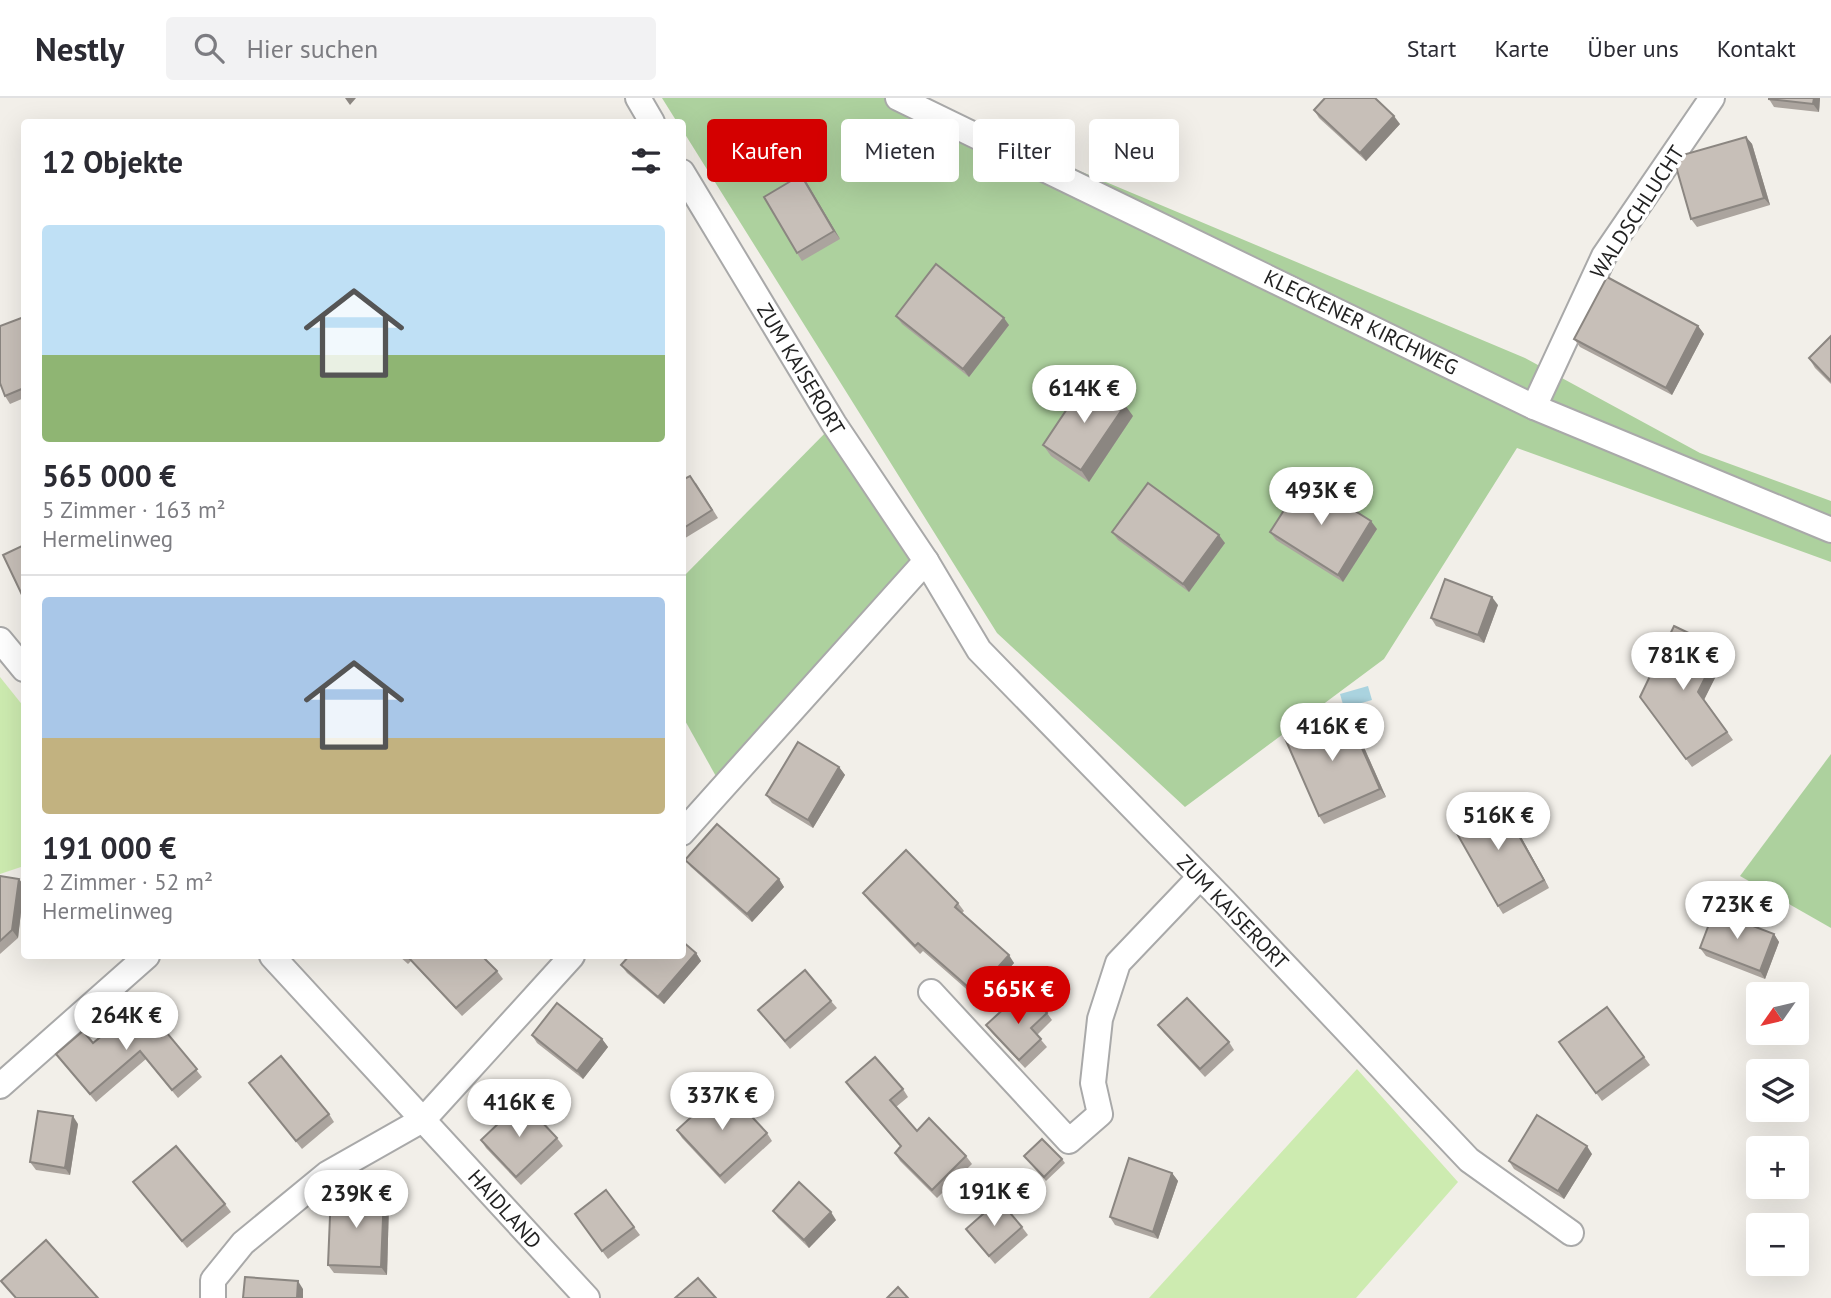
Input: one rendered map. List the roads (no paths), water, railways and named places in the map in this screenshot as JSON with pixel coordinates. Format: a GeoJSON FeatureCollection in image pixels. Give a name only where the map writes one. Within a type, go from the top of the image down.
{"type":"FeatureCollection","features":[{"type":"Feature","properties":{"kind":"street"},"geometry":{"type":"LineString","coordinates":[[638,98],[650,119]]}},
{"type":"Feature","properties":{"kind":"street","name":"KLECKENER KIRCHWEG"},"geometry":{"type":"LineString","coordinates":[[898,98],[1534,407],[1831,530]]}},
{"type":"Feature","properties":{"kind":"street","name":"WALDSCHLUCHT"},"geometry":{"type":"LineString","coordinates":[[1534,407],[1604,256],[1713,98]]}},
{"type":"Feature","properties":{"kind":"street","name":"ZUM KAISERORT"},"geometry":{"type":"LineString","coordinates":[[686,179],[834,424],[926,561],[979,650],[1469,1160],[1571,1233]]}},
{"type":"Feature","properties":{"kind":"street"},"geometry":{"type":"LineString","coordinates":[[686,829],[926,561]]}},
{"type":"Feature","properties":{"kind":"street"},"geometry":{"type":"LineString","coordinates":[[0,640],[21,665]]}},
{"type":"Feature","properties":{"kind":"street"},"geometry":{"type":"LineString","coordinates":[[931,992],[1069,1141],[1100,1114],[1093,1083],[1100,1019],[1118,963],[1200,877]]}},
{"type":"Feature","properties":{"kind":"street"},"geometry":{"type":"LineString","coordinates":[[0,1086],[144,959]]}},
{"type":"Feature","properties":{"kind":"street","name":"HAIDLAND"},"geometry":{"type":"LineString","coordinates":[[275,959],[586,1298]]}},
{"type":"Feature","properties":{"kind":"street"},"geometry":{"type":"LineString","coordinates":[[213,1298],[213,1280],[243,1243],[327,1174],[424,1119],[569,959]]}},
{"type":"Feature","properties":{"kind":"water"},"geometry":{"type":"Polygon","coordinates":[[[1368,686],[1372,700],[1344,708],[1340,694],[1368,686]]]}}]}
